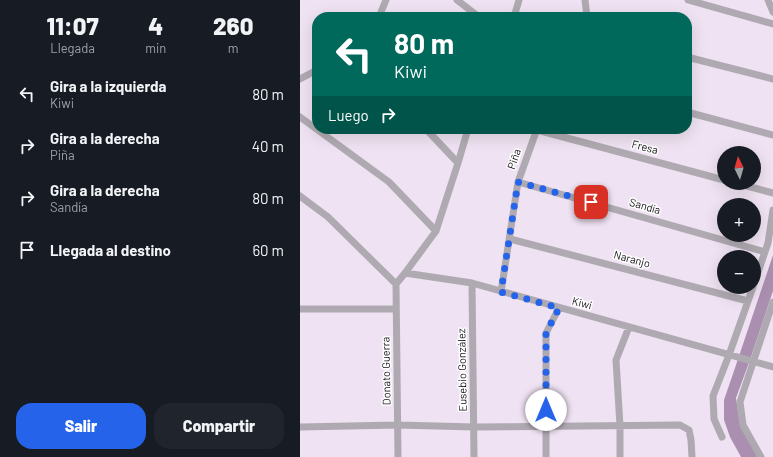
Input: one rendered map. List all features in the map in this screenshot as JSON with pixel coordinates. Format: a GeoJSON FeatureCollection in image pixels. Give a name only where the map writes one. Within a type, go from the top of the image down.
{"type":"FeatureCollection","features":[{"type":"Feature","properties":{"kind":"street"},"geometry":{"type":"LineString","coordinates":[[382,12],[386,0]]}},
{"type":"Feature","properties":{"kind":"street"},"geometry":{"type":"LineString","coordinates":[[457,0],[473,12]]}},
{"type":"Feature","properties":{"kind":"street"},"geometry":{"type":"LineString","coordinates":[[515,12],[519,0]]}},
{"type":"Feature","properties":{"kind":"street"},"geometry":{"type":"LineString","coordinates":[[585,0],[586,12]]}},
{"type":"Feature","properties":{"kind":"street"},"geometry":{"type":"LineString","coordinates":[[688,0],[773,24]]}},
{"type":"Feature","properties":{"kind":"street"},"geometry":{"type":"LineString","coordinates":[[768,0],[773,12]]}},
{"type":"Feature","properties":{"kind":"street"},"geometry":{"type":"LineString","coordinates":[[692,58],[773,79]]}},
{"type":"Feature","properties":{"kind":"street"},"geometry":{"type":"LineString","coordinates":[[300,79],[312,73]]}},
{"type":"Feature","properties":{"kind":"street"},"geometry":{"type":"LineString","coordinates":[[692,113],[773,135]]}},
{"type":"Feature","properties":{"kind":"street"},"geometry":{"type":"LineString","coordinates":[[300,116],[312,125]]}},
{"type":"Feature","properties":{"kind":"street"},"geometry":{"type":"LineString","coordinates":[[324,134],[389,182],[436,231]]}},
{"type":"Feature","properties":{"kind":"street"},"geometry":{"type":"LineString","coordinates":[[431,134],[458,163]]}},
{"type":"Feature","properties":{"kind":"street"},"geometry":{"type":"LineString","coordinates":[[300,196],[328,217],[396,284],[436,231],[467,134]]}},
{"type":"Feature","properties":{"kind":"street","name":"Piña"},"geometry":{"type":"LineString","coordinates":[[501,292],[518,182],[535,134]]}},
{"type":"Feature","properties":{"kind":"street","name":"Fresa"},"geometry":{"type":"LineString","coordinates":[[555,134],[717,178]]}},
{"type":"Feature","properties":{"kind":"street","name":"Sandía"},"geometry":{"type":"LineString","coordinates":[[518,182],[765,252]]}},
{"type":"Feature","properties":{"kind":"street"},"geometry":{"type":"LineString","coordinates":[[761,190],[773,193]]}},
{"type":"Feature","properties":{"kind":"street"},"geometry":{"type":"LineString","coordinates":[[761,264],[768,243],[773,210]]}},
{"type":"Feature","properties":{"kind":"street","name":"Naranjo"},"geometry":{"type":"LineString","coordinates":[[510,239],[748,301]]}},
{"type":"Feature","properties":{"kind":"street","name":"Kiwi"},"geometry":{"type":"LineString","coordinates":[[405,273],[472,283],[752,361]]}},
{"type":"Feature","properties":{"kind":"street","name":"Eusebio González"},"geometry":{"type":"LineString","coordinates":[[472,283],[474,457]]}},
{"type":"Feature","properties":{"kind":"street","name":"Donato Guerra"},"geometry":{"type":"LineString","coordinates":[[396,284],[398,457]]}},
{"type":"Feature","properties":{"kind":"street"},"geometry":{"type":"LineString","coordinates":[[722,437],[714,419],[713,396],[732,355],[750,294]]}},
{"type":"Feature","properties":{"kind":"street"},"geometry":{"type":"LineString","coordinates":[[761,457],[743,425],[740,402],[752,361],[772,306]]}},
{"type":"Feature","properties":{"kind":"street"},"geometry":{"type":"LineString","coordinates":[[546,457],[546,333],[559,308]]}},
{"type":"Feature","properties":{"kind":"street"},"geometry":{"type":"LineString","coordinates":[[300,309],[396,309]]}},
{"type":"Feature","properties":{"kind":"street"},"geometry":{"type":"LineString","coordinates":[[620,457],[620,426],[616,360],[629,327]]}},
{"type":"Feature","properties":{"kind":"street"},"geometry":{"type":"LineString","coordinates":[[752,361],[773,367]]}},
{"type":"Feature","properties":{"kind":"street"},"geometry":{"type":"LineString","coordinates":[[300,427],[398,425],[474,427],[680,425],[689,430],[692,440],[692,457]]}},
{"type":"Feature","properties":{"kind":"shaded area"},"geometry":{"type":"Polygon","coordinates":[[[773,255],[773,291],[736,398],[740,424],[758,457],[741,457],[730,437],[724,420],[724,400],[773,255]]]}},
{"type":"Feature","properties":{"kind":"route"},"geometry":{"type":"LineString","coordinates":[[546,410],[546,333],[559,308],[501,292],[518,182],[591,202]]}}]}
